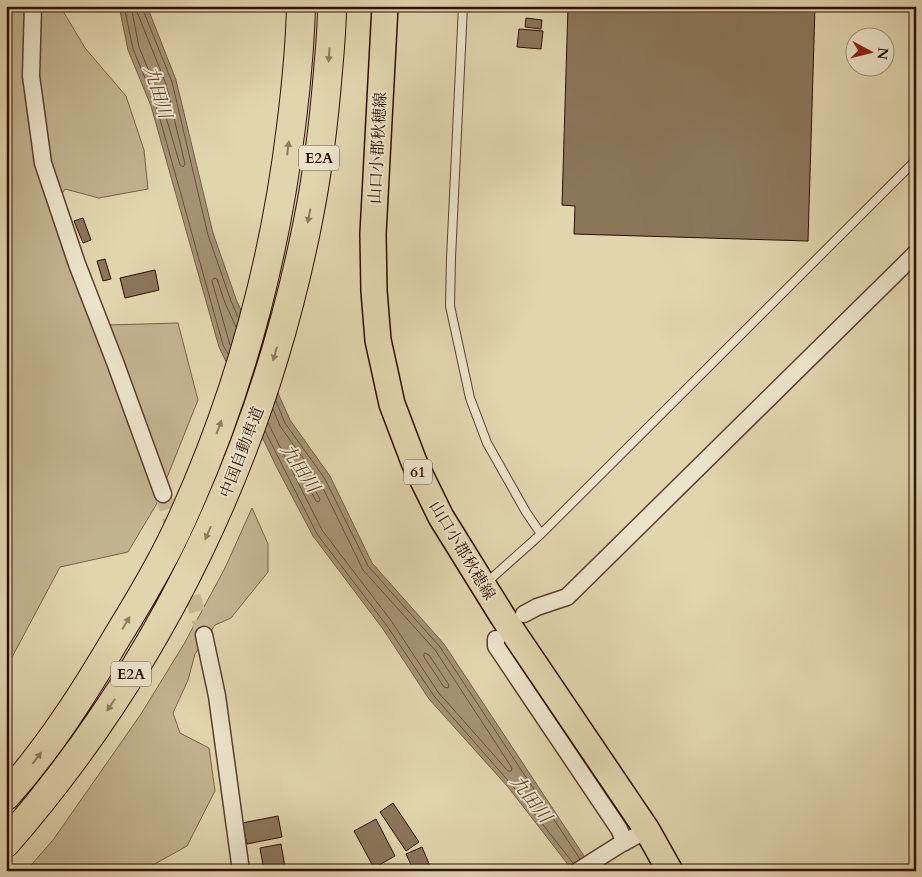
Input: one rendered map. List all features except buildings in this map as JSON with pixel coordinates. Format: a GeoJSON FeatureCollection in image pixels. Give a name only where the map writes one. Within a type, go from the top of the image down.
{"type":"FeatureCollection","features":[{"type":"Feature","properties":{"kind":"highway","name":"中国自動車道"},"geometry":{"type":"LineString","coordinates":[[6,796],[55,735],[97,671],[141,597],[176,533],[218,432],[256,313],[276,224],[295,94],[300,6]]}},
{"type":"Feature","properties":{"kind":"highway","name":"中国自動車道"},"geometry":{"type":"LineString","coordinates":[[6,843],[79,753],[122,688],[165,617],[201,549],[228,489],[255,418],[288,308],[302,249],[316,182],[325,115],[332,6]]}},
{"type":"Feature","properties":{"kind":"main road","name":"山口小郡秋穂線"},"geometry":{"type":"LineString","coordinates":[[385,6],[373,234],[374,290],[378,340],[392,404],[414,462],[441,517],[503,617],[647,830],[670,871]]}},
{"type":"Feature","properties":{"kind":"street"},"geometry":{"type":"LineString","coordinates":[[33,6],[31,76],[43,163],[76,264],[115,362],[163,494]]}},
{"type":"Feature","properties":{"kind":"street"},"geometry":{"type":"LineString","coordinates":[[524,614],[537,607],[567,597],[916,253]]}},
{"type":"Feature","properties":{"kind":"street"},"geometry":{"type":"LineString","coordinates":[[204,635],[217,696],[241,871]]}},
{"type":"Feature","properties":{"kind":"street"},"geometry":{"type":"LineString","coordinates":[[496,639],[496,646],[619,829],[622,844]]}},
{"type":"Feature","properties":{"kind":"street"},"geometry":{"type":"LineString","coordinates":[[578,871],[647,830]]}},
{"type":"Feature","properties":{"kind":"lane"},"geometry":{"type":"LineString","coordinates":[[463,6],[450,306],[470,398],[487,443],[526,512],[541,534]]}},
{"type":"Feature","properties":{"kind":"lane"},"geometry":{"type":"LineString","coordinates":[[484,585],[541,534],[916,160]]}},
{"type":"Feature","properties":{"kind":"shaded area"},"geometry":{"type":"Polygon","coordinates":[[[6,6],[60,6],[85,48],[126,96],[144,150],[148,189],[99,198],[65,189],[50,211],[77,277],[108,325],[178,323],[198,400],[156,505],[128,552],[60,567],[10,661],[6,663],[6,6]]]}},
{"type":"Feature","properties":{"kind":"shaded area"},"geometry":{"type":"Polygon","coordinates":[[[252,508],[268,544],[268,572],[231,618],[215,625],[195,654],[188,680],[173,713],[180,733],[209,748],[215,791],[187,846],[144,870],[26,871],[53,840],[141,714],[184,644],[225,568],[252,508]]]}},
{"type":"Feature","properties":{"kind":"water","name":"九田川"},"geometry":{"type":"Polygon","coordinates":[[[119,6],[147,6],[176,80],[213,233],[236,299],[290,420],[330,476],[372,563],[444,644],[594,871],[573,871],[508,787],[429,699],[383,629],[313,536],[276,466],[219,347],[151,106],[128,50],[119,6]]]}},
{"type":"Feature","properties":{"kind":"tunnel"},"geometry":{"type":"LineString","coordinates":[[163,494],[175,535]]}},
{"type":"Feature","properties":{"kind":"tunnel"},"geometry":{"type":"LineString","coordinates":[[186,573],[204,635]]}}]}
